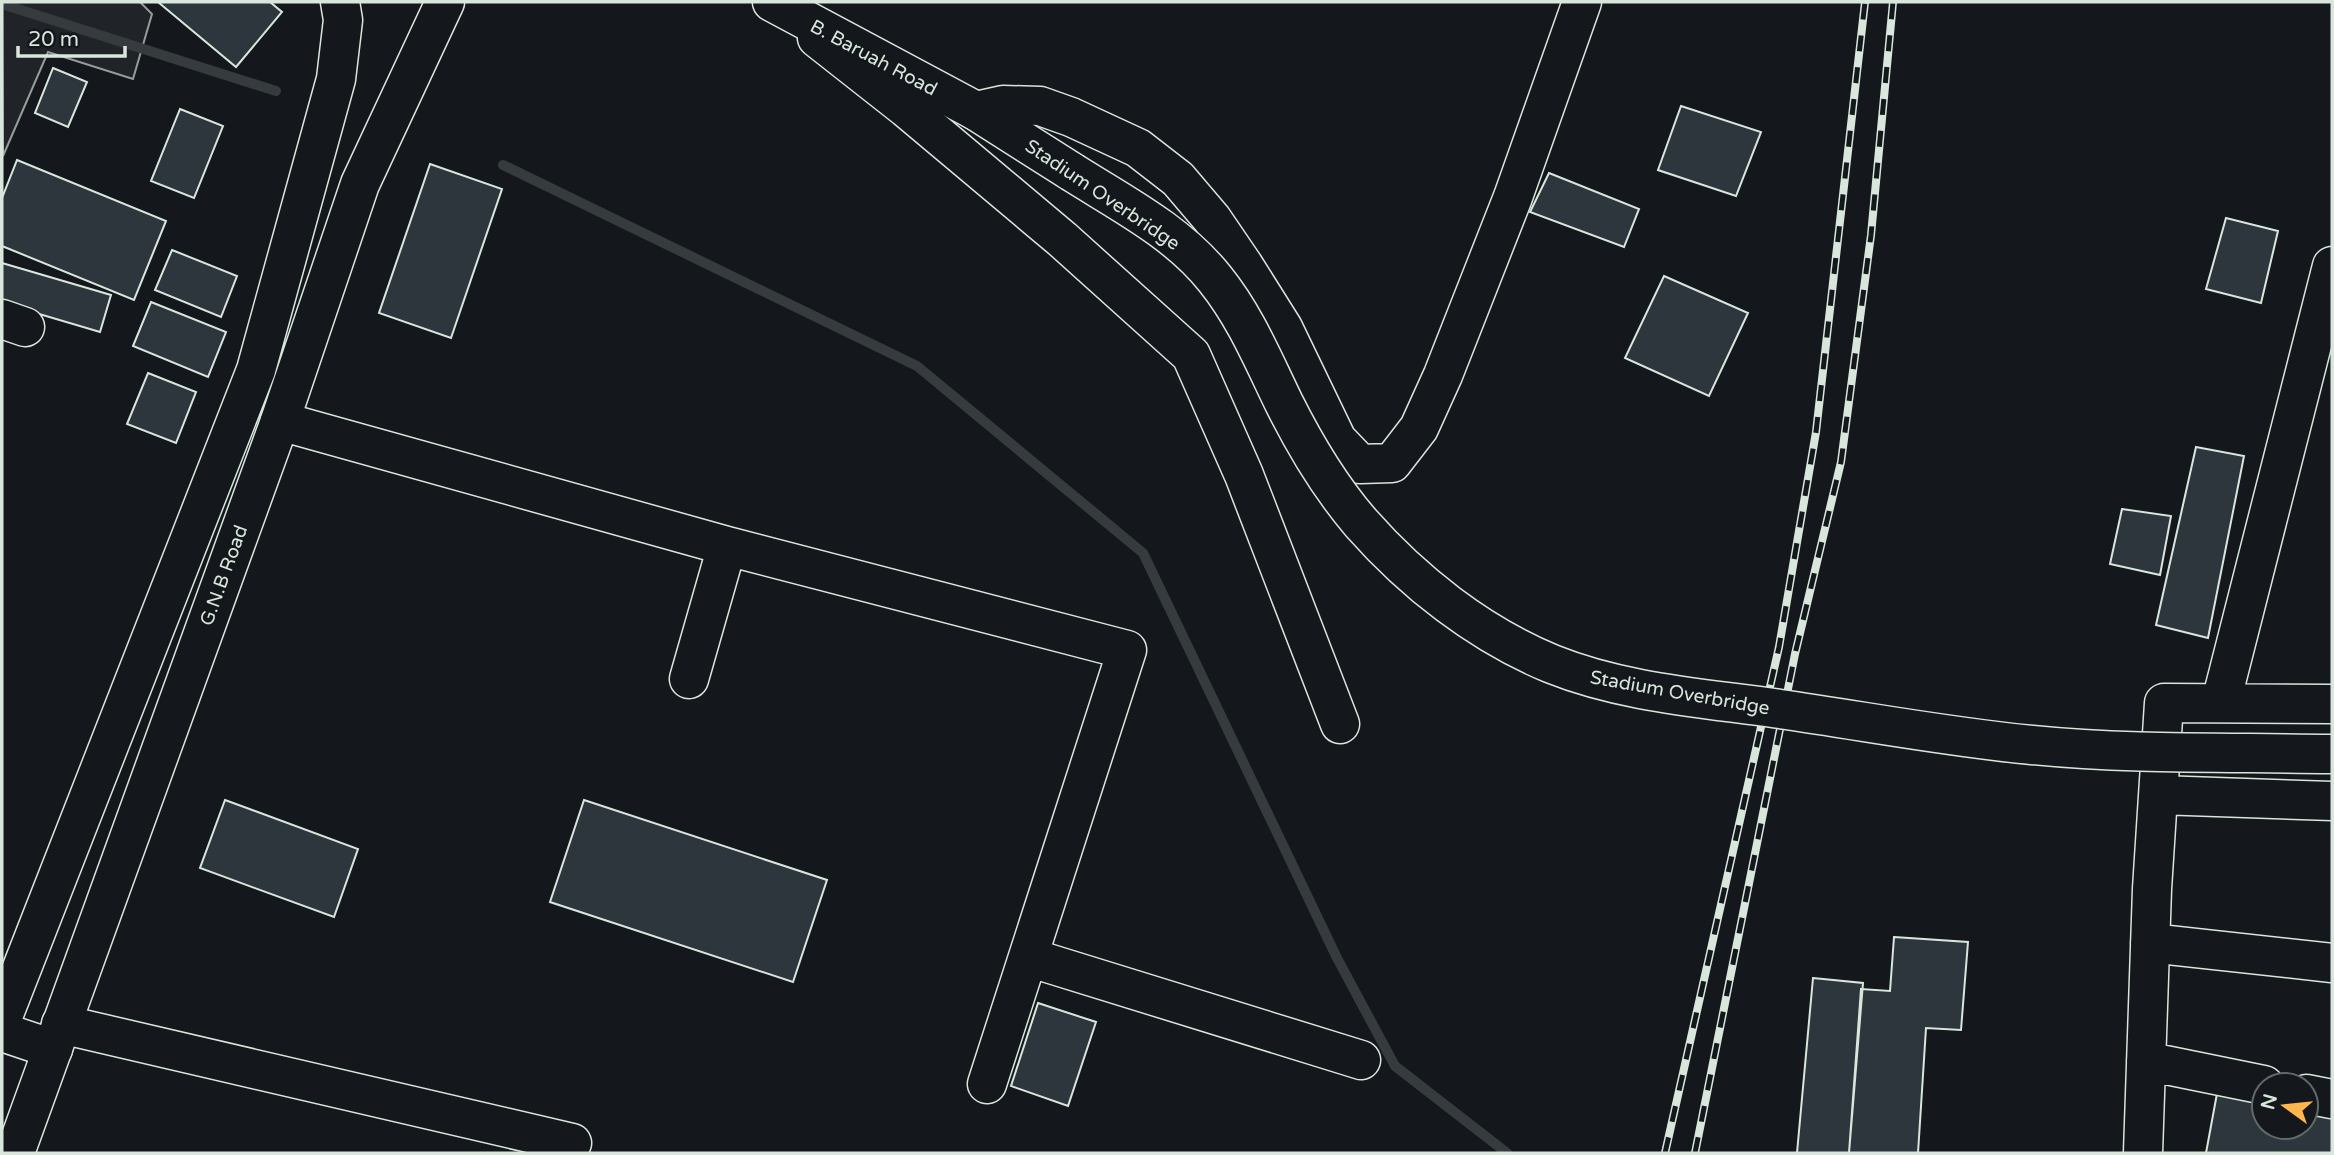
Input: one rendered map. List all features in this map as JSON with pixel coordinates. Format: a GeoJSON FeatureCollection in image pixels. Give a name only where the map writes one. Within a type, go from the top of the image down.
{"type":"FeatureCollection","features":[{"type":"Feature","properties":{"kind":"street"},"geometry":{"type":"LineString","coordinates":[[2,1018],[256,370],[336,79],[343,20],[340,2]]}},
{"type":"Feature","properties":{"kind":"street","name":"G.N.B Road"},"geometry":{"type":"LineString","coordinates":[[15,1153],[280,422],[360,184],[445,2]]}},
{"type":"Feature","properties":{"kind":"street"},"geometry":{"type":"LineString","coordinates":[[772,2],[906,108],[1062,239],[1191,355],[1244,475],[1340,724]]}},
{"type":"Feature","properties":{"kind":"street","name":"B. Baruah Road"},"geometry":{"type":"LineString","coordinates":[[772,2],[976,111]]}},
{"type":"Feature","properties":{"kind":"street"},"geometry":{"type":"LineString","coordinates":[[976,111],[1003,105],[1040,106],[1050,109],[1138,148],[1178,179],[1212,219],[1283,328],[1337,440],[1360,464],[1392,463],[1419,428],[1443,375],[1514,197],[1581,2]]}},
{"type":"Feature","properties":{"kind":"street","name":"Stadium Overbridge"},"geometry":{"type":"LineString","coordinates":[[976,111],[1168,234],[1214,278],[1253,336],[1285,405],[1334,489],[1390,553],[1423,585],[1461,612],[1550,664],[1594,679],[1665,692],[2033,746],[2332,754]]}},
{"type":"Feature","properties":{"kind":"street"},"geometry":{"type":"LineString","coordinates":[[2221,702],[2332,266]]}},
{"type":"Feature","properties":{"kind":"street"},"geometry":{"type":"LineString","coordinates":[[280,422],[727,546],[1127,650],[987,1084]]}},
{"type":"Feature","properties":{"kind":"street"},"geometry":{"type":"LineString","coordinates":[[689,679],[727,546]]}},
{"type":"Feature","properties":{"kind":"street"},"geometry":{"type":"LineString","coordinates":[[2143,1153],[2150,943],[2164,703],[2332,704]]}},
{"type":"Feature","properties":{"kind":"street"},"geometry":{"type":"LineString","coordinates":[[2158,794],[2332,801]]}},
{"type":"Feature","properties":{"kind":"street"},"geometry":{"type":"LineString","coordinates":[[2150,943],[2332,963]]}},
{"type":"Feature","properties":{"kind":"street"},"geometry":{"type":"LineString","coordinates":[[1028,957],[1361,1060]]}},
{"type":"Feature","properties":{"kind":"street"},"geometry":{"type":"LineString","coordinates":[[2,1031],[57,1037],[572,1143]]}},
{"type":"Feature","properties":{"kind":"street"},"geometry":{"type":"LineString","coordinates":[[2146,1061],[2250,1082]]}},
{"type":"Feature","properties":{"kind":"shaded area"},"geometry":{"type":"Polygon","coordinates":[[[2,2],[140,2],[152,14],[133,79],[48,52],[3,156],[2,2]]]}},
{"type":"Feature","properties":{"kind":"building"},"geometry":{"type":"Polygon","coordinates":[[[158,2],[270,2],[282,12],[236,67],[158,2]]]}},
{"type":"Feature","properties":{"kind":"building"},"geometry":{"type":"Polygon","coordinates":[[[53,68],[87,82],[68,127],[35,113],[53,68]]]}},
{"type":"Feature","properties":{"kind":"building"},"geometry":{"type":"Polygon","coordinates":[[[1681,106],[1761,132],[1736,196],[1658,170],[1681,106]]]}},
{"type":"Feature","properties":{"kind":"building"},"geometry":{"type":"Polygon","coordinates":[[[180,109],[223,126],[194,198],[151,181],[180,109]]]}},
{"type":"Feature","properties":{"kind":"building"},"geometry":{"type":"Polygon","coordinates":[[[17,160],[166,221],[134,300],[2,246],[2,198],[17,160]]]}},
{"type":"Feature","properties":{"kind":"building"},"geometry":{"type":"Polygon","coordinates":[[[430,164],[502,189],[451,338],[379,313],[430,164]]]}},
{"type":"Feature","properties":{"kind":"building"},"geometry":{"type":"Polygon","coordinates":[[[1549,173],[1639,209],[1624,247],[1530,212],[1549,173]]]}},
{"type":"Feature","properties":{"kind":"building"},"geometry":{"type":"Polygon","coordinates":[[[2226,218],[2278,231],[2261,303],[2206,289],[2226,218]]]}},
{"type":"Feature","properties":{"kind":"building"},"geometry":{"type":"Polygon","coordinates":[[[172,250],[237,276],[221,317],[155,290],[172,250]]]}},
{"type":"Feature","properties":{"kind":"building"},"geometry":{"type":"Polygon","coordinates":[[[2,263],[111,295],[100,332],[2,303],[2,263]]]}},
{"type":"Feature","properties":{"kind":"building"},"geometry":{"type":"Polygon","coordinates":[[[1664,276],[1748,313],[1709,396],[1625,358],[1664,276]]]}},
{"type":"Feature","properties":{"kind":"building"},"geometry":{"type":"Polygon","coordinates":[[[151,302],[226,332],[208,377],[133,346],[151,302]]]}},
{"type":"Feature","properties":{"kind":"building"},"geometry":{"type":"Polygon","coordinates":[[[148,373],[196,392],[176,443],[127,424],[148,373]]]}},
{"type":"Feature","properties":{"kind":"building"},"geometry":{"type":"Polygon","coordinates":[[[2196,447],[2244,456],[2208,638],[2156,625],[2196,447]]]}},
{"type":"Feature","properties":{"kind":"building"},"geometry":{"type":"Polygon","coordinates":[[[2122,509],[2171,516],[2160,575],[2110,564],[2122,509]]]}},
{"type":"Feature","properties":{"kind":"building"},"geometry":{"type":"Polygon","coordinates":[[[225,800],[358,849],[334,917],[200,868],[225,800]]]}},
{"type":"Feature","properties":{"kind":"building"},"geometry":{"type":"Polygon","coordinates":[[[584,800],[827,880],[793,982],[550,902],[584,800]]]}},
{"type":"Feature","properties":{"kind":"building"},"geometry":{"type":"Polygon","coordinates":[[[1894,937],[1968,942],[1961,1030],[1926,1028],[1918,1153],[1849,1153],[1861,989],[1890,991],[1894,937]]]}},
{"type":"Feature","properties":{"kind":"building"},"geometry":{"type":"Polygon","coordinates":[[[1813,978],[1863,983],[1849,1153],[1797,1153],[1813,978]]]}},
{"type":"Feature","properties":{"kind":"building"},"geometry":{"type":"Polygon","coordinates":[[[1038,1003],[1096,1022],[1068,1106],[1011,1086],[1038,1003]]]}},
{"type":"Feature","properties":{"kind":"building"},"geometry":{"type":"Polygon","coordinates":[[[2218,1088],[2250,1094],[2250,1141],[2320,1141],[2320,1107],[2332,1109],[2332,1153],[2206,1153],[2218,1088]]]}},
{"type":"Feature","properties":{"kind":"waterway"},"geometry":{"type":"LineString","coordinates":[[2,4],[276,91]]}},
{"type":"Feature","properties":{"kind":"waterway"},"geometry":{"type":"LineString","coordinates":[[503,165],[917,366],[1143,553],[1337,958],[1395,1066],[1507,1153]]}},
{"type":"Feature","properties":{"kind":"railway"},"geometry":{"type":"LineString","coordinates":[[1665,1153],[1779,647],[1816,432],[1865,2]]}},
{"type":"Feature","properties":{"kind":"railway"},"geometry":{"type":"LineString","coordinates":[[1695,1153],[1795,654],[1841,462],[1871,235],[1893,2]]}}]}
